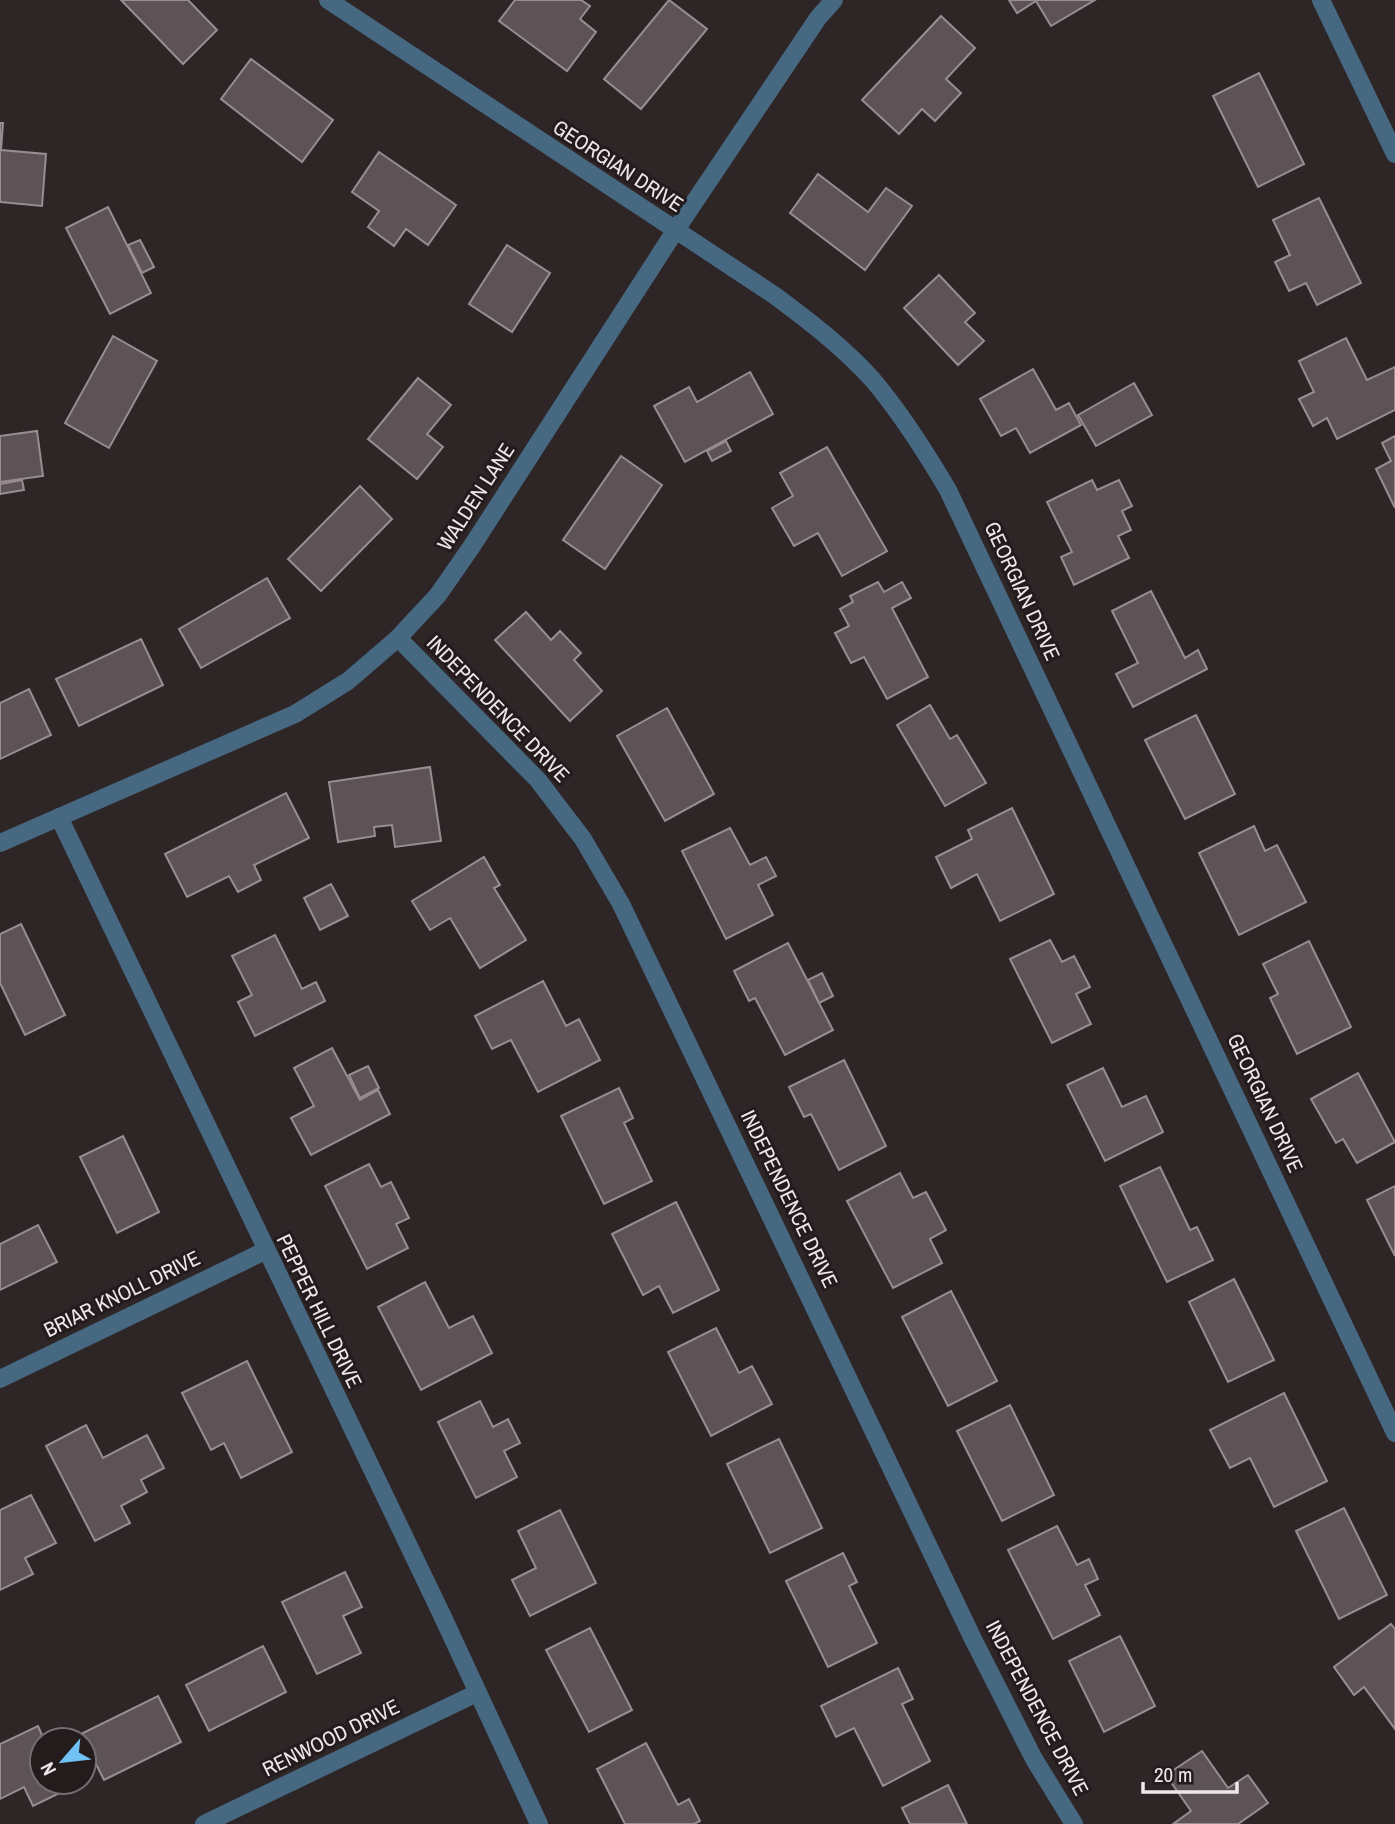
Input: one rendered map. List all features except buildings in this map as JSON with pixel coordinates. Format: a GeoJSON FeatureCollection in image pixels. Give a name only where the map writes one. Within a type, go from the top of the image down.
{"type":"FeatureCollection","features":[{"type":"Feature","properties":{"kind":"street","name":"GEORGIAN DRIVE"},"geometry":{"type":"LineString","coordinates":[[328,0],[774,295],[827,335],[871,378],[910,428],[948,490],[1395,1433]]}},
{"type":"Feature","properties":{"kind":"street","name":"WALDEN LANE"},"geometry":{"type":"LineString","coordinates":[[0,843],[295,714],[348,681],[398,638],[438,595],[472,546],[675,231],[818,18],[834,0]]}},
{"type":"Feature","properties":{"kind":"street"},"geometry":{"type":"LineString","coordinates":[[1321,0],[1395,153]]}},
{"type":"Feature","properties":{"kind":"street","name":"INDEPENDENCE DRIVE"},"geometry":{"type":"LineString","coordinates":[[398,638],[538,780],[583,839],[621,904],[973,1639],[1034,1759],[1074,1824]]}},
{"type":"Feature","properties":{"kind":"street","name":"PEPPER HILL DRIVE"},"geometry":{"type":"LineString","coordinates":[[59,817],[539,1824]]}},
{"type":"Feature","properties":{"kind":"street","name":"BRIAR KNOLL DRIVE"},"geometry":{"type":"LineString","coordinates":[[0,1379],[265,1251]]}},
{"type":"Feature","properties":{"kind":"street","name":"RENWOOD DRIVE"},"geometry":{"type":"LineString","coordinates":[[204,1824],[477,1693]]}}]}
